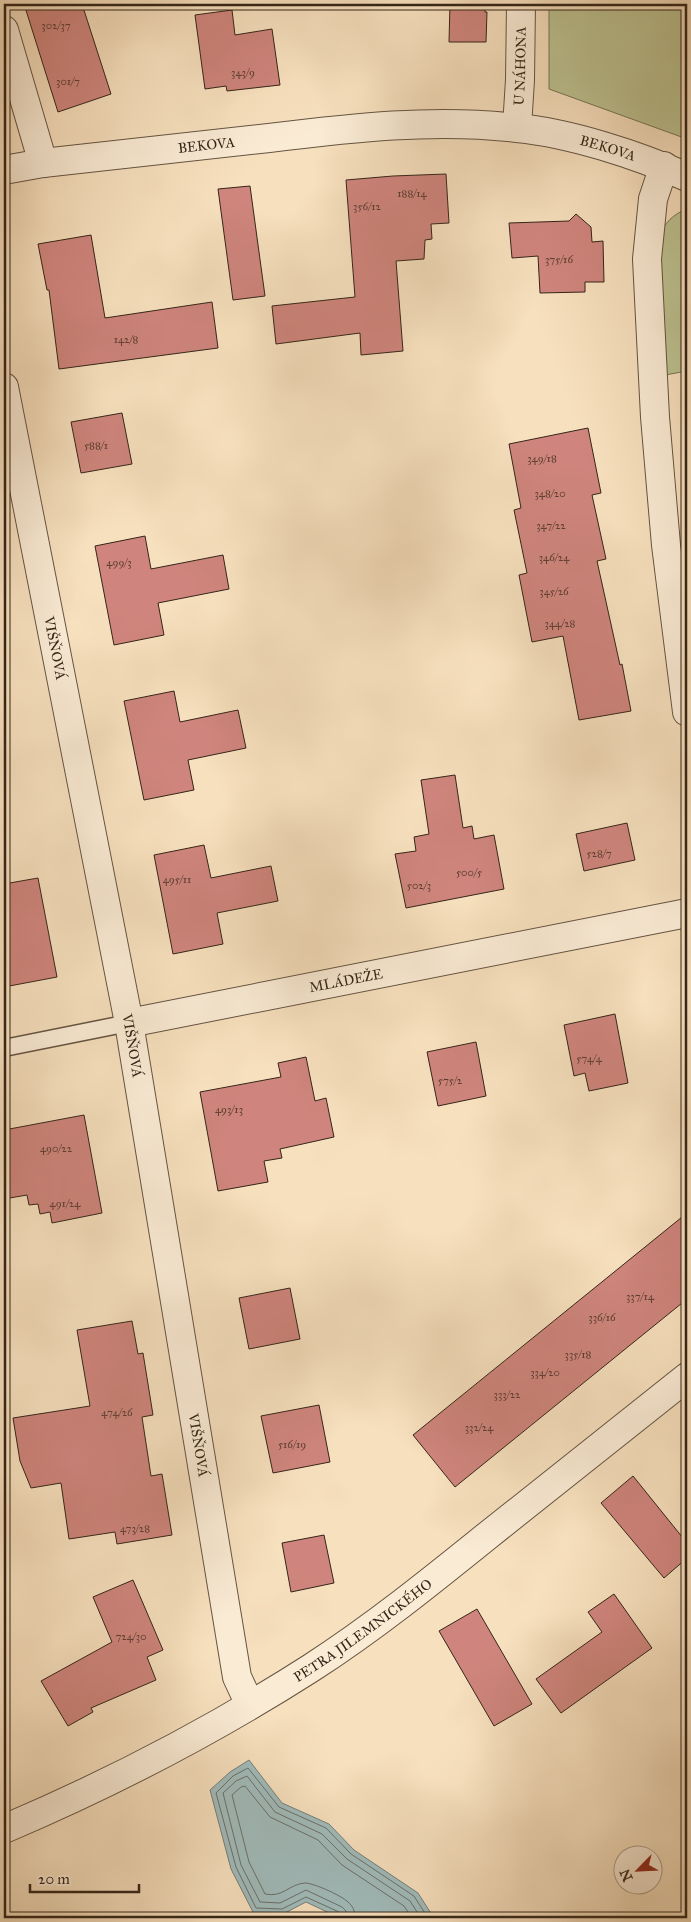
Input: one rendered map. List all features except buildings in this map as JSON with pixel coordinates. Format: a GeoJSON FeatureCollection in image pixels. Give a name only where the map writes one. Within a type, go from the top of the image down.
{"type":"FeatureCollection","features":[{"type":"Feature","properties":{"kind":"street","name":"U NÁHONA"},"geometry":{"type":"LineString","coordinates":[[517,128],[521,4]]}},
{"type":"Feature","properties":{"kind":"street"},"geometry":{"type":"LineString","coordinates":[[4,30],[44,163]]}},
{"type":"Feature","properties":{"kind":"street","name":"BEKOVA"},"geometry":{"type":"LineString","coordinates":[[4,170],[44,163],[374,127],[439,124],[540,131],[675,172],[653,199],[647,258],[655,417],[666,545],[687,712]]}},
{"type":"Feature","properties":{"kind":"street","name":"VIŠŇOVÁ"},"geometry":{"type":"LineString","coordinates":[[4,387],[129,1023],[237,1677],[250,1705]]}},
{"type":"Feature","properties":{"kind":"street","name":"MLÁDEŽE"},"geometry":{"type":"LineString","coordinates":[[129,1023],[687,913]]}},
{"type":"Feature","properties":{"kind":"street","name":"PETRA JILEMNICKÉHO"},"geometry":{"type":"LineString","coordinates":[[4,1829],[48,1810],[159,1756],[250,1705],[312,1667],[400,1606],[687,1377]]}},
{"type":"Feature","properties":{"kind":"lane","name":"MLÁDEŽE"},"geometry":{"type":"LineString","coordinates":[[4,1048],[129,1023]]}},
{"type":"Feature","properties":{"kind":"green space"},"geometry":{"type":"Polygon","coordinates":[[[549,4],[687,4],[687,139],[549,89],[549,4]]]}},
{"type":"Feature","properties":{"kind":"green space"},"geometry":{"type":"Polygon","coordinates":[[[684,210],[687,210],[687,371],[665,375],[659,244],[667,223],[684,210]]]}},
{"type":"Feature","properties":{"kind":"water"},"geometry":{"type":"Polygon","coordinates":[[[249,1760],[282,1803],[329,1824],[354,1850],[418,1893],[434,1918],[340,1918],[306,1902],[283,1914],[254,1914],[231,1869],[210,1790],[230,1772],[249,1760]]]}}]}
